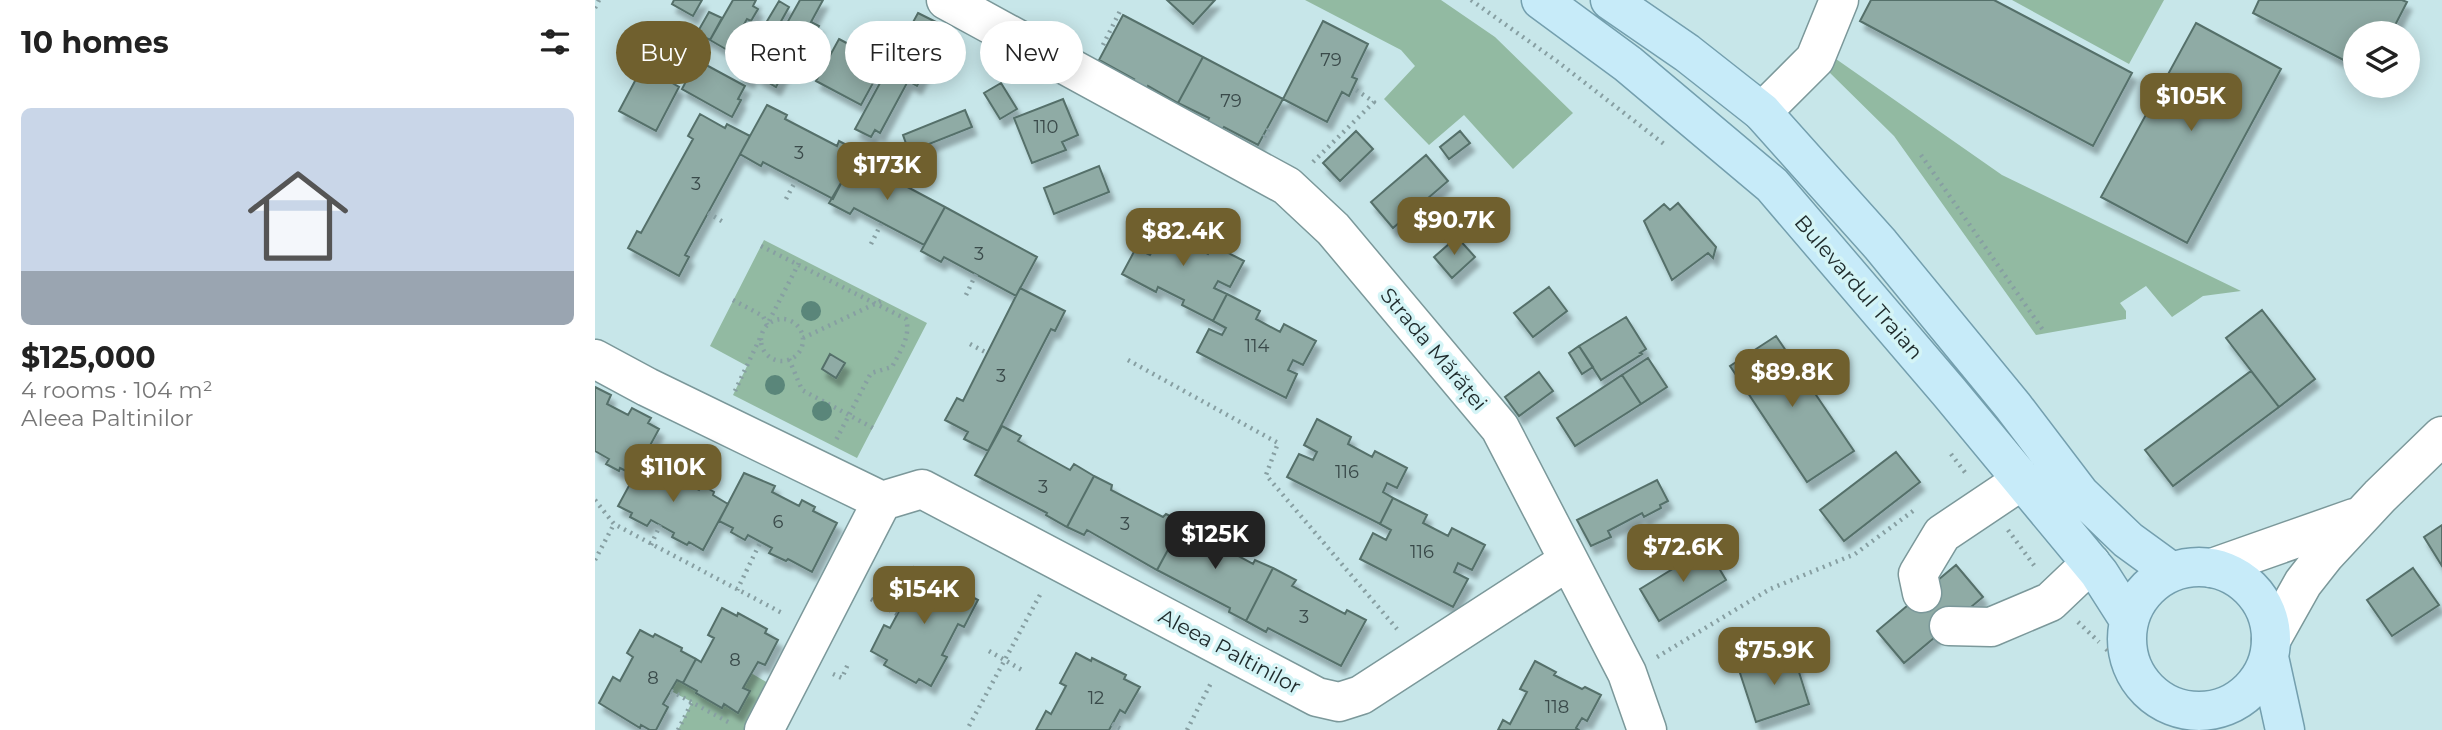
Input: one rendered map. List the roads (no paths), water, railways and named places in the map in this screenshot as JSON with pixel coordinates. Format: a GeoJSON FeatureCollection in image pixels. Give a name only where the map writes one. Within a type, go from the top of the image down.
{"type":"FeatureCollection","features":[{"type":"Feature","properties":{"kind":"main road","name":"Bulevardul Traian"},"geometry":{"type":"LineString","coordinates":[[1541,0],[1628,64],[1772,185],[2091,563],[2129,620]]}},
{"type":"Feature","properties":{"kind":"main road","name":"Bulevardul Traian"},"geometry":{"type":"LineString","coordinates":[[1610,0],[1687,53],[1762,113],[1880,244],[2013,406],[2080,494],[2128,540],[2172,572]]}},
{"type":"Feature","properties":{"kind":"main road"},"geometry":{"type":"LineString","coordinates":[[2270,649],[2260,677],[2247,692],[2195,720],[2166,704],[2147,689],[2133,669],[2127,645],[2129,620],[2138,600],[2153,583],[2172,572],[2193,567],[2212,568],[2231,575],[2248,586],[2260,601],[2268,620],[2270,649],[2285,730]]}},
{"type":"Feature","properties":{"kind":"street","name":"Strada Mărăței"},"geometry":{"type":"LineString","coordinates":[[946,0],[1287,186],[1333,229],[1500,428],[1627,673],[1647,730]]}},
{"type":"Feature","properties":{"kind":"street"},"geometry":{"type":"LineString","coordinates":[[1762,113],[1815,59],[1839,0]]}},
{"type":"Feature","properties":{"kind":"street"},"geometry":{"type":"LineString","coordinates":[[595,359],[882,501],[749,727]]}},
{"type":"Feature","properties":{"kind":"street"},"geometry":{"type":"LineString","coordinates":[[2270,649],[2303,583],[2325,555],[2442,436]]}},
{"type":"Feature","properties":{"kind":"street"},"geometry":{"type":"LineString","coordinates":[[1922,593],[1918,574],[1942,534],[2021,481]]}},
{"type":"Feature","properties":{"kind":"street","name":"Aleea Paltinilor"},"geometry":{"type":"LineString","coordinates":[[882,501],[922,489],[1317,697],[1339,702],[1361,695],[1569,561]]}},
{"type":"Feature","properties":{"kind":"street"},"geometry":{"type":"LineString","coordinates":[[2212,568],[2363,514]]}},
{"type":"Feature","properties":{"kind":"street"},"geometry":{"type":"LineString","coordinates":[[1949,626],[1991,627],[2050,603],[2091,563]]}}]}
